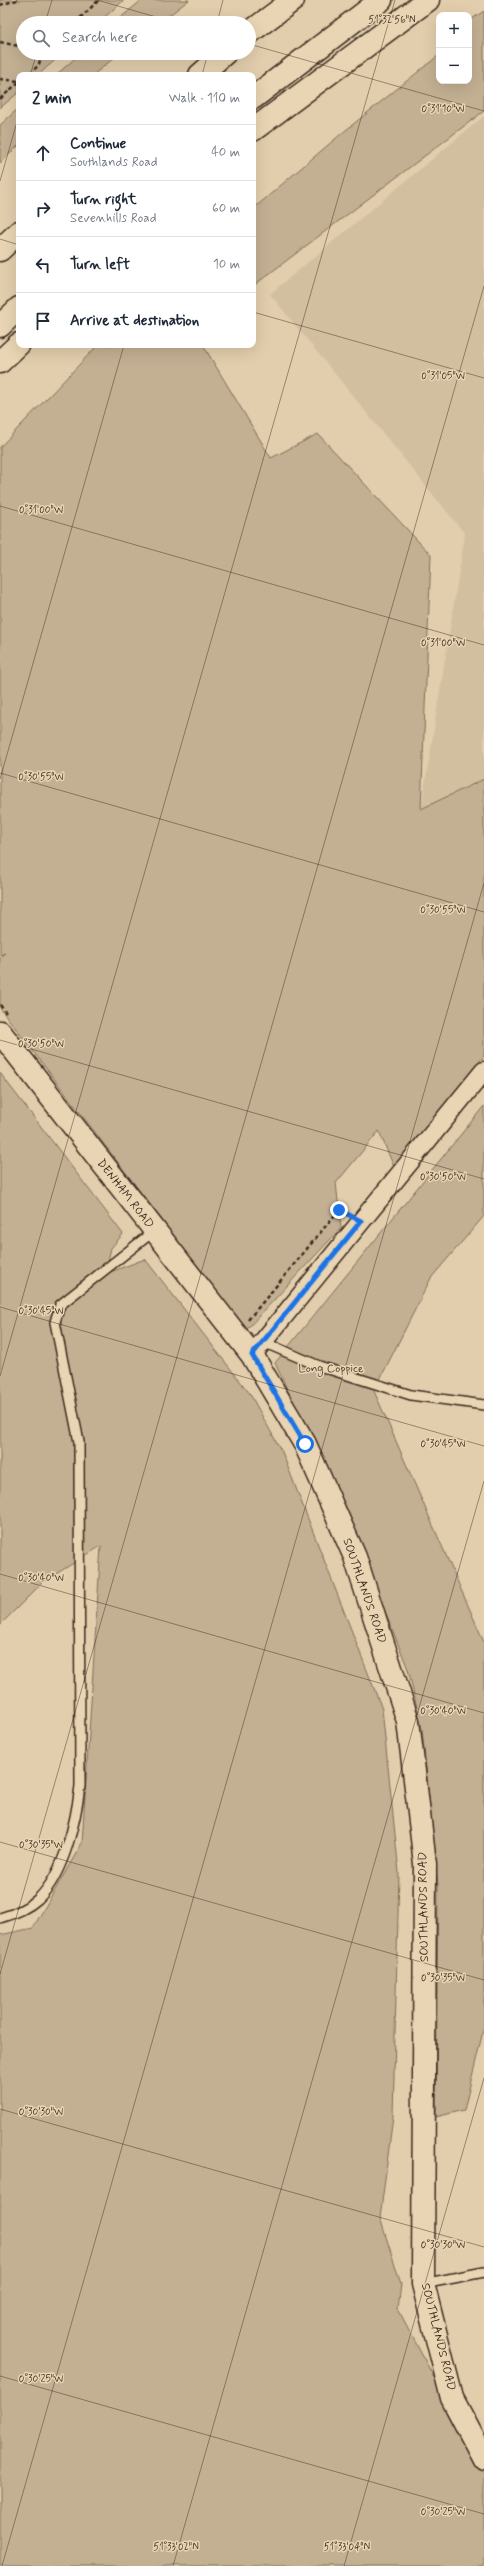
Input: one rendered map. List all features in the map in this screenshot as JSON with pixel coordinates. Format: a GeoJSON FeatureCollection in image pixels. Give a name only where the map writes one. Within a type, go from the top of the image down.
{"type":"FeatureCollection","features":[{"type":"Feature","properties":{"kind":"main road"},"geometry":{"type":"LineString","coordinates":[[256,28],[293,0]]}},
{"type":"Feature","properties":{"kind":"main road"},"geometry":{"type":"LineString","coordinates":[[256,96],[381,0]]}},
{"type":"Feature","properties":{"kind":"main road"},"geometry":{"type":"LineString","coordinates":[[256,115],[408,0]]}},
{"type":"Feature","properties":{"kind":"main road"},"geometry":{"type":"LineString","coordinates":[[256,128],[428,0]]}},
{"type":"Feature","properties":{"kind":"main road"},"geometry":{"type":"LineString","coordinates":[[203,72],[217,60]]}},
{"type":"Feature","properties":{"kind":"main road"},"geometry":{"type":"LineString","coordinates":[[0,250],[16,235]]}},
{"type":"Feature","properties":{"kind":"main road"},"geometry":{"type":"LineString","coordinates":[[0,326],[16,311]]}},
{"type":"Feature","properties":{"kind":"main road"},"geometry":{"type":"LineString","coordinates":[[0,362],[16,347]]}},
{"type":"Feature","properties":{"kind":"main road","name":"DENHAM ROAD"},"geometry":{"type":"LineString","coordinates":[[5,1025],[154,1231],[257,1348]]}},
{"type":"Feature","properties":{"kind":"main road","name":"SOUTHLANDS ROAD"},"geometry":{"type":"LineString","coordinates":[[257,1348],[305,1444],[355,1557],[408,1721],[425,1864],[424,2284],[452,2398],[484,2459]]}},
{"type":"Feature","properties":{"kind":"street"},"geometry":{"type":"LineString","coordinates":[[257,1348],[484,1071]]}},
{"type":"Feature","properties":{"kind":"lane"},"geometry":{"type":"LineString","coordinates":[[0,1918],[18,1912],[38,1899],[54,1878],[77,1815],[80,1786],[79,1442],[55,1322],[60,1305],[154,1231]]}},
{"type":"Feature","properties":{"kind":"lane"},"geometry":{"type":"LineString","coordinates":[[257,1348],[411,1395],[484,1405]]}},
{"type":"Feature","properties":{"kind":"lane"},"geometry":{"type":"LineString","coordinates":[[424,2284],[484,2272]]}},
{"type":"Feature","properties":{"kind":"path"},"geometry":{"type":"LineString","coordinates":[[0,5],[17,0]]}},
{"type":"Feature","properties":{"kind":"path"},"geometry":{"type":"LineString","coordinates":[[82,16],[99,0]]}},
{"type":"Feature","properties":{"kind":"path"},"geometry":{"type":"LineString","coordinates":[[0,42],[16,45]]}},
{"type":"Feature","properties":{"kind":"path"},"geometry":{"type":"LineString","coordinates":[[32,72],[39,64],[40,60]]}},
{"type":"Feature","properties":{"kind":"path"},"geometry":{"type":"LineString","coordinates":[[0,79],[16,82]]}},
{"type":"Feature","properties":{"kind":"path"},"geometry":{"type":"LineString","coordinates":[[0,99],[16,85]]}},
{"type":"Feature","properties":{"kind":"path"},"geometry":{"type":"LineString","coordinates":[[0,1005],[5,1025]]}},
{"type":"Feature","properties":{"kind":"path"},"geometry":{"type":"LineString","coordinates":[[241,1316],[246,1322],[339,1210],[361,1221]]}},
{"type":"Feature","properties":{"kind":"shaded area"},"geometry":{"type":"Polygon","coordinates":[[[484,116],[484,779],[421,810],[465,534],[270,294],[484,116]]]}},
{"type":"Feature","properties":{"kind":"green space"},"geometry":{"type":"Polygon","coordinates":[[[0,0],[124,0],[106,16],[16,16],[16,60],[55,60],[41,72],[16,72],[16,95],[0,108],[0,0]]]}},
{"type":"Feature","properties":{"kind":"green space"},"geometry":{"type":"Polygon","coordinates":[[[142,0],[189,0],[168,16],[123,16],[142,0]]]}},
{"type":"Feature","properties":{"kind":"green space"},"geometry":{"type":"Polygon","coordinates":[[[484,11],[484,111],[256,284],[256,206],[341,134],[436,57],[436,84],[472,84],[472,19],[484,11]]]}},
{"type":"Feature","properties":{"kind":"green space"},"geometry":{"type":"Polygon","coordinates":[[[73,60],[111,60],[97,72],[59,72],[73,60]]]}},
{"type":"Feature","properties":{"kind":"green space"},"geometry":{"type":"Polygon","coordinates":[[[16,111],[16,148],[0,163],[0,125],[16,111]]]}},
{"type":"Feature","properties":{"kind":"green space"},"geometry":{"type":"Polygon","coordinates":[[[95,348],[205,348],[271,458],[318,434],[431,555],[421,809],[484,779],[484,1056],[394,1167],[379,1131],[336,1183],[341,1228],[246,1330],[0,1008],[0,957],[5,953],[0,955],[0,447],[95,348]]]}},
{"type":"Feature","properties":{"kind":"green space"},"geometry":{"type":"Polygon","coordinates":[[[0,1073],[123,1234],[111,1248],[105,1274],[145,1259],[250,1394],[282,1452],[382,1709],[399,1873],[393,2116],[380,2218],[401,2284],[398,2309],[484,2473],[484,2566],[0,2566],[0,1935],[33,1928],[82,1843],[101,1546],[43,1582],[0,1625],[0,1073]]]}},
{"type":"Feature","properties":{"kind":"green space","name":"Long Coppice"},"geometry":{"type":"Polygon","coordinates":[[[484,1106],[484,1216],[431,1278],[374,1391],[484,1642],[484,2027],[464,2110],[436,2117],[438,1885],[422,1729],[408,1669],[356,1538],[275,1363],[484,1106]]]}},
{"type":"Feature","properties":{"kind":"route"},"geometry":{"type":"LineString","coordinates":[[305,1444],[252,1355],[361,1221],[339,1210]]}}]}
